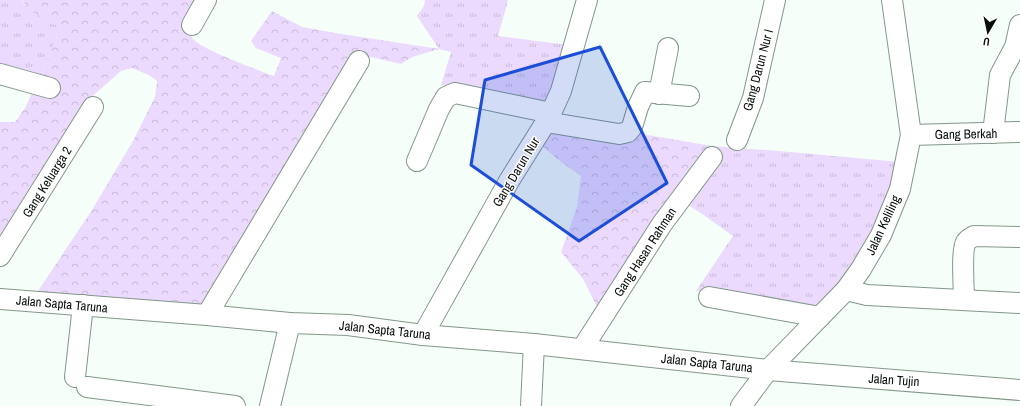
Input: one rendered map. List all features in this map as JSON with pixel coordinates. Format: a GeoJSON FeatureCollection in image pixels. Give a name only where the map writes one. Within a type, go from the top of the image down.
{"type":"FeatureCollection","features":[{"type":"Feature","properties":{"kind":"street"},"geometry":{"type":"LineString","coordinates":[[192,25],[206,0]]}},
{"type":"Feature","properties":{"kind":"street","name":"Gang Darun Nur"},"geometry":{"type":"LineString","coordinates":[[423,334],[506,187],[548,118],[561,91],[587,0]]}},
{"type":"Feature","properties":{"kind":"street","name":"Gang Darun Nur I"},"geometry":{"type":"LineString","coordinates":[[737,140],[753,98],[775,0]]}},
{"type":"Feature","properties":{"kind":"street","name":"Jalan Keliling"},"geometry":{"type":"LineString","coordinates":[[741,406],[768,370],[846,290],[862,269],[880,235],[900,189],[911,135],[892,0]]}},
{"type":"Feature","properties":{"kind":"street"},"geometry":{"type":"LineString","coordinates":[[993,133],[1000,75],[1015,46],[1020,25]]}},
{"type":"Feature","properties":{"kind":"street"},"geometry":{"type":"LineString","coordinates":[[659,94],[668,48]]}},
{"type":"Feature","properties":{"kind":"street"},"geometry":{"type":"LineString","coordinates":[[208,315],[359,61]]}},
{"type":"Feature","properties":{"kind":"street"},"geometry":{"type":"LineString","coordinates":[[0,74],[50,88]]}},
{"type":"Feature","properties":{"kind":"street"},"geometry":{"type":"LineString","coordinates":[[418,161],[439,109],[446,97],[455,93],[548,118],[619,134],[628,132],[632,127],[644,92],[689,96]]}},
{"type":"Feature","properties":{"kind":"street","name":"Gang Keluarga 2"},"geometry":{"type":"LineString","coordinates":[[0,256],[93,107]]}},
{"type":"Feature","properties":{"kind":"street","name":"Gang Berkah"},"geometry":{"type":"LineString","coordinates":[[911,135],[1020,132]]}},
{"type":"Feature","properties":{"kind":"street","name":"Gang Hasan Rahman"},"geometry":{"type":"LineString","coordinates":[[582,350],[662,224],[712,157]]}},
{"type":"Feature","properties":{"kind":"street"},"geometry":{"type":"LineString","coordinates":[[964,299],[964,251],[968,240],[974,236],[1020,237]]}},
{"type":"Feature","properties":{"kind":"street"},"geometry":{"type":"LineString","coordinates":[[846,290],[867,295],[1020,303]]}},
{"type":"Feature","properties":{"kind":"street"},"geometry":{"type":"LineString","coordinates":[[708,297],[820,317]]}},
{"type":"Feature","properties":{"kind":"street","name":"Jalan Sapta Taruna"},"geometry":{"type":"LineString","coordinates":[[0,299],[208,315],[290,323],[348,325],[768,370]]}},
{"type":"Feature","properties":{"kind":"street"},"geometry":{"type":"LineString","coordinates":[[83,305],[81,382],[235,406]]}},
{"type":"Feature","properties":{"kind":"street"},"geometry":{"type":"LineString","coordinates":[[270,406],[290,323]]}},
{"type":"Feature","properties":{"kind":"street"},"geometry":{"type":"LineString","coordinates":[[531,406],[534,344]]}},
{"type":"Feature","properties":{"kind":"street","name":"Jalan Tujin"},"geometry":{"type":"LineString","coordinates":[[768,370],[1020,390]]}},
{"type":"Feature","properties":{"kind":"highlighted area"},"geometry":{"type":"Polygon","coordinates":[[[600,47],[667,183],[579,241],[471,165],[485,80],[600,47]]]}},
{"type":"Feature","properties":{"kind":"green space"},"geometry":{"type":"Polygon","coordinates":[[[0,0],[22,0],[24,4],[60,27],[51,52],[38,80],[0,68],[0,0]]]}},
{"type":"Feature","properties":{"kind":"green space"},"geometry":{"type":"Polygon","coordinates":[[[22,0],[200,0],[188,23],[192,38],[206,48],[274,76],[281,58],[256,48],[251,41],[272,11],[302,27],[439,49],[412,57],[401,64],[362,55],[203,309],[34,297],[92,210],[133,141],[155,97],[157,81],[149,75],[132,68],[121,71],[88,100],[0,240],[0,122],[15,122],[25,108],[51,52],[60,27],[34,13],[22,0]]]}},
{"type":"Feature","properties":{"kind":"green space"},"geometry":{"type":"Polygon","coordinates":[[[425,0],[507,0],[508,1],[498,36],[568,45],[551,105],[487,95],[441,85],[451,52],[439,49],[417,16],[424,6],[425,0]]]}},
{"type":"Feature","properties":{"kind":"green space"},"geometry":{"type":"Polygon","coordinates":[[[548,128],[636,133],[712,146],[650,234],[600,313],[583,279],[561,252],[577,207],[581,176],[541,145],[548,128]]]}},
{"type":"Feature","properties":{"kind":"green space"},"geometry":{"type":"Polygon","coordinates":[[[712,146],[900,162],[872,240],[819,312],[696,291],[733,236],[676,197],[712,146]]]}}]}
